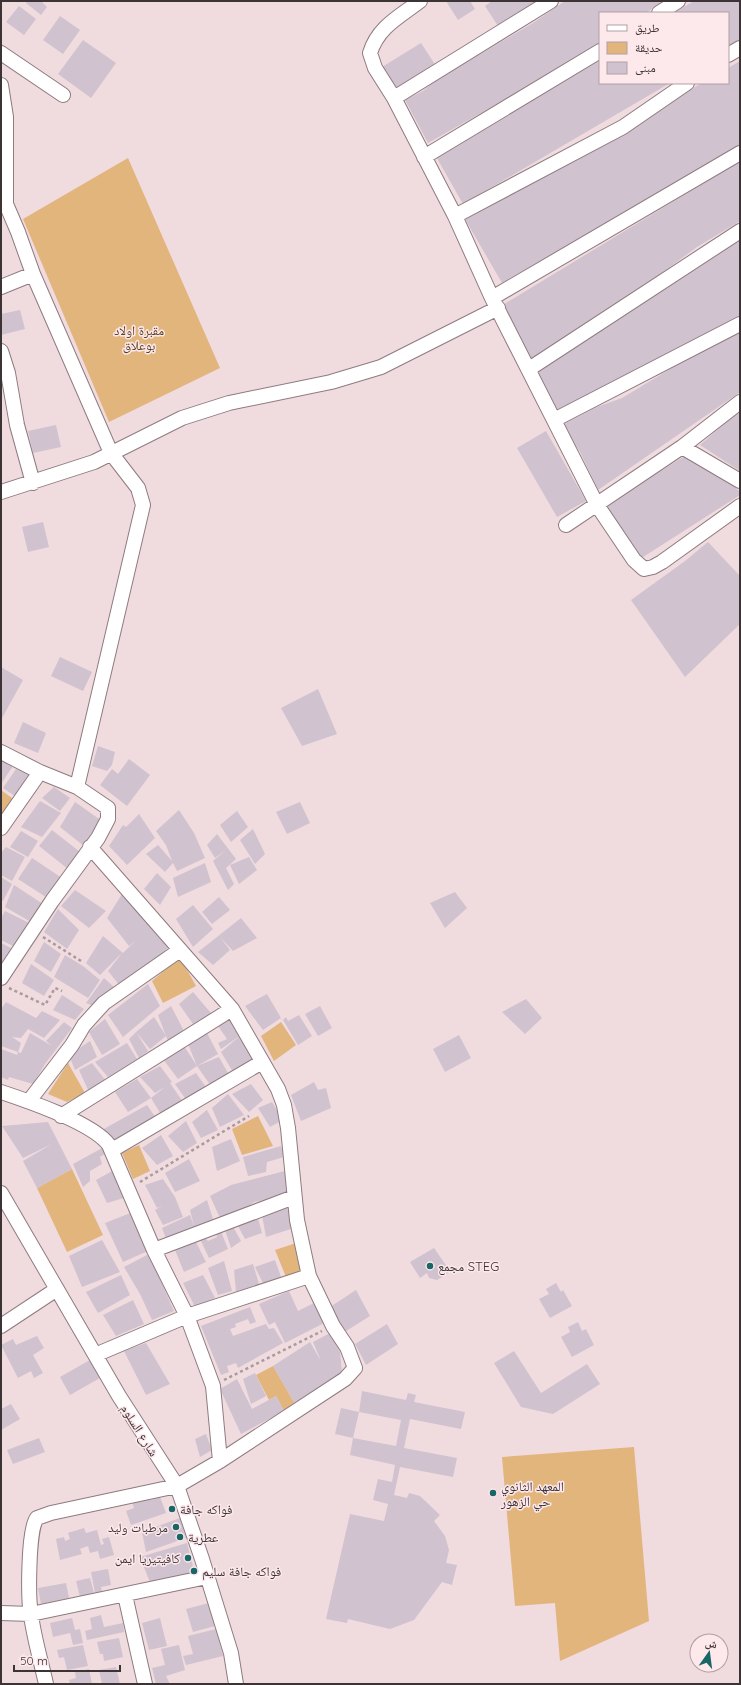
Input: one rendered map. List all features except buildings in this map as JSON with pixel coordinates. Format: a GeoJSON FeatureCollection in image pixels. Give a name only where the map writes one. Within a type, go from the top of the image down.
{"type":"FeatureCollection","features":[{"type":"Feature","properties":{"kind":"street"},"geometry":{"type":"LineString","coordinates":[[420,1],[387,24],[377,36],[370,53],[375,68],[394,98],[455,216],[495,303],[597,505],[634,560],[644,569],[653,567],[662,562],[740,506]]}},
{"type":"Feature","properties":{"kind":"street"},"geometry":{"type":"LineString","coordinates":[[394,98],[551,1]]}},
{"type":"Feature","properties":{"kind":"street"},"geometry":{"type":"LineString","coordinates":[[661,12],[678,1]]}},
{"type":"Feature","properties":{"kind":"street"},"geometry":{"type":"LineString","coordinates":[[729,54],[740,48]]}},
{"type":"Feature","properties":{"kind":"street"},"geometry":{"type":"LineString","coordinates":[[424,157],[599,52]]}},
{"type":"Feature","properties":{"kind":"street"},"geometry":{"type":"LineString","coordinates":[[1,53],[64,95]]}},
{"type":"Feature","properties":{"kind":"street"},"geometry":{"type":"LineString","coordinates":[[455,216],[623,128],[686,84]]}},
{"type":"Feature","properties":{"kind":"street"},"geometry":{"type":"LineString","coordinates":[[1,85],[6,117],[4,204],[18,232],[33,274],[111,453],[138,488],[143,505],[77,787]]}},
{"type":"Feature","properties":{"kind":"street"},"geometry":{"type":"LineString","coordinates":[[1,492],[33,483],[94,462],[182,418],[229,402],[331,382],[381,367],[495,303],[740,153]]}},
{"type":"Feature","properties":{"kind":"street"},"geometry":{"type":"LineString","coordinates":[[529,369],[740,231]]}},
{"type":"Feature","properties":{"kind":"street"},"geometry":{"type":"LineString","coordinates":[[1,287],[33,274]]}},
{"type":"Feature","properties":{"kind":"street"},"geometry":{"type":"LineString","coordinates":[[554,420],[740,324]]}},
{"type":"Feature","properties":{"kind":"street"},"geometry":{"type":"LineString","coordinates":[[1,351],[8,372],[17,425],[33,483]]}},
{"type":"Feature","properties":{"kind":"street"},"geometry":{"type":"LineString","coordinates":[[566,525],[682,447],[740,402]]}},
{"type":"Feature","properties":{"kind":"street"},"geometry":{"type":"LineString","coordinates":[[682,447],[740,481]]}},
{"type":"Feature","properties":{"kind":"street"},"geometry":{"type":"LineString","coordinates":[[1,752],[40,772],[77,787],[108,808],[108,819],[98,838],[90,847],[33,930],[4,983]]}},
{"type":"Feature","properties":{"kind":"street"},"geometry":{"type":"LineString","coordinates":[[1,828],[40,772]]}},
{"type":"Feature","properties":{"kind":"street"},"geometry":{"type":"LineString","coordinates":[[46,1684],[31,1614],[32,1527],[38,1518],[51,1512],[176,1486],[220,1461],[345,1379],[355,1368],[353,1359],[333,1326],[309,1276],[297,1220],[288,1128],[284,1105],[232,1009],[90,847]]}},
{"type":"Feature","properties":{"kind":"street"},"geometry":{"type":"LineString","coordinates":[[29,1101],[72,1045],[84,1025],[104,1003],[180,950]]}},
{"type":"Feature","properties":{"kind":"street"},"geometry":{"type":"LineString","coordinates":[[61,1116],[232,1009]]}},
{"type":"Feature","properties":{"kind":"street"},"geometry":{"type":"LineString","coordinates":[[112,1150],[262,1062]]}},
{"type":"Feature","properties":{"kind":"street"},"geometry":{"type":"LineString","coordinates":[[1,1092],[29,1101],[92,1130],[106,1142],[112,1150],[154,1250],[187,1316],[213,1386],[220,1461]]}},
{"type":"Feature","properties":{"kind":"street","name":"شارع السلوم"},"geometry":{"type":"LineString","coordinates":[[1,1194],[119,1396],[176,1486],[230,1653],[236,1684]]}},
{"type":"Feature","properties":{"kind":"street"},"geometry":{"type":"LineString","coordinates":[[154,1250],[294,1197]]}},
{"type":"Feature","properties":{"kind":"street"},"geometry":{"type":"LineString","coordinates":[[95,1355],[187,1316],[309,1276]]}},
{"type":"Feature","properties":{"kind":"street"},"geometry":{"type":"LineString","coordinates":[[1,1326],[57,1289]]}},
{"type":"Feature","properties":{"kind":"street"},"geometry":{"type":"LineString","coordinates":[[1,1613],[31,1614],[207,1578]]}},
{"type":"Feature","properties":{"kind":"street"},"geometry":{"type":"LineString","coordinates":[[125,1595],[145,1684]]}},
{"type":"Feature","properties":{"kind":"path"},"geometry":{"type":"LineString","coordinates":[[33,930],[81,961]]}},
{"type":"Feature","properties":{"kind":"path"},"geometry":{"type":"LineString","coordinates":[[4,983],[45,1005],[55,988],[62,991]]}},
{"type":"Feature","properties":{"kind":"path"},"geometry":{"type":"LineString","coordinates":[[129,1190],[249,1116]]}},
{"type":"Feature","properties":{"kind":"path"},"geometry":{"type":"LineString","coordinates":[[213,1386],[333,1326]]}},
{"type":"Feature","properties":{"kind":"green space","name":"مقبرة اولاد بوعلاق"},"geometry":{"type":"Polygon","coordinates":[[[128,158],[220,368],[109,422],[23,219],[128,158]]]}},
{"type":"Feature","properties":{"kind":"green space"},"geometry":{"type":"Polygon","coordinates":[[[1,790],[16,801],[1,823],[1,790]]]}},
{"type":"Feature","properties":{"kind":"green space"},"geometry":{"type":"Polygon","coordinates":[[[180,957],[196,986],[163,1003],[152,981],[180,957]]]}},
{"type":"Feature","properties":{"kind":"green space"},"geometry":{"type":"Polygon","coordinates":[[[281,1022],[296,1045],[274,1061],[261,1036],[281,1022]]]}},
{"type":"Feature","properties":{"kind":"green space"},"geometry":{"type":"Polygon","coordinates":[[[68,1063],[85,1093],[67,1102],[48,1094],[68,1063]]]}},
{"type":"Feature","properties":{"kind":"green space"},"geometry":{"type":"Polygon","coordinates":[[[258,1116],[273,1146],[242,1155],[232,1129],[258,1116]]]}},
{"type":"Feature","properties":{"kind":"green space"},"geometry":{"type":"Polygon","coordinates":[[[139,1145],[150,1171],[133,1179],[122,1153],[139,1145]]]}},
{"type":"Feature","properties":{"kind":"green space"},"geometry":{"type":"Polygon","coordinates":[[[72,1169],[103,1235],[67,1252],[37,1188],[72,1169]]]}},
{"type":"Feature","properties":{"kind":"green space"},"geometry":{"type":"Polygon","coordinates":[[[296,1243],[305,1273],[286,1277],[275,1250],[296,1243]]]}},
{"type":"Feature","properties":{"kind":"green space"},"geometry":{"type":"Polygon","coordinates":[[[273,1366],[295,1404],[284,1411],[276,1396],[269,1400],[256,1375],[273,1366]]]}},
{"type":"Feature","properties":{"kind":"green space"},"geometry":{"type":"Polygon","coordinates":[[[634,1447],[649,1621],[560,1661],[555,1603],[515,1606],[502,1457],[634,1447]]]}},
{"type":"Feature","properties":{"kind":"place","name":"مجمع STEG"},"geometry":{"type":"Point","coordinates":[430,1266]}},
{"type":"Feature","properties":{"kind":"place","name":"المعهد الثانوي حي الزهور"},"geometry":{"type":"Point","coordinates":[493,1493]}},
{"type":"Feature","properties":{"kind":"place","name":"فواكه جافة"},"geometry":{"type":"Point","coordinates":[172,1509]}},
{"type":"Feature","properties":{"kind":"place","name":"مرطبات وليد"},"geometry":{"type":"Point","coordinates":[176,1527]}},
{"type":"Feature","properties":{"kind":"place","name":"عطرية"},"geometry":{"type":"Point","coordinates":[180,1537]}},
{"type":"Feature","properties":{"kind":"place","name":"كافيتيريا ايمن"},"geometry":{"type":"Point","coordinates":[188,1558]}},
{"type":"Feature","properties":{"kind":"place","name":"فواكه جافة سليم"},"geometry":{"type":"Point","coordinates":[194,1571]}}]}
